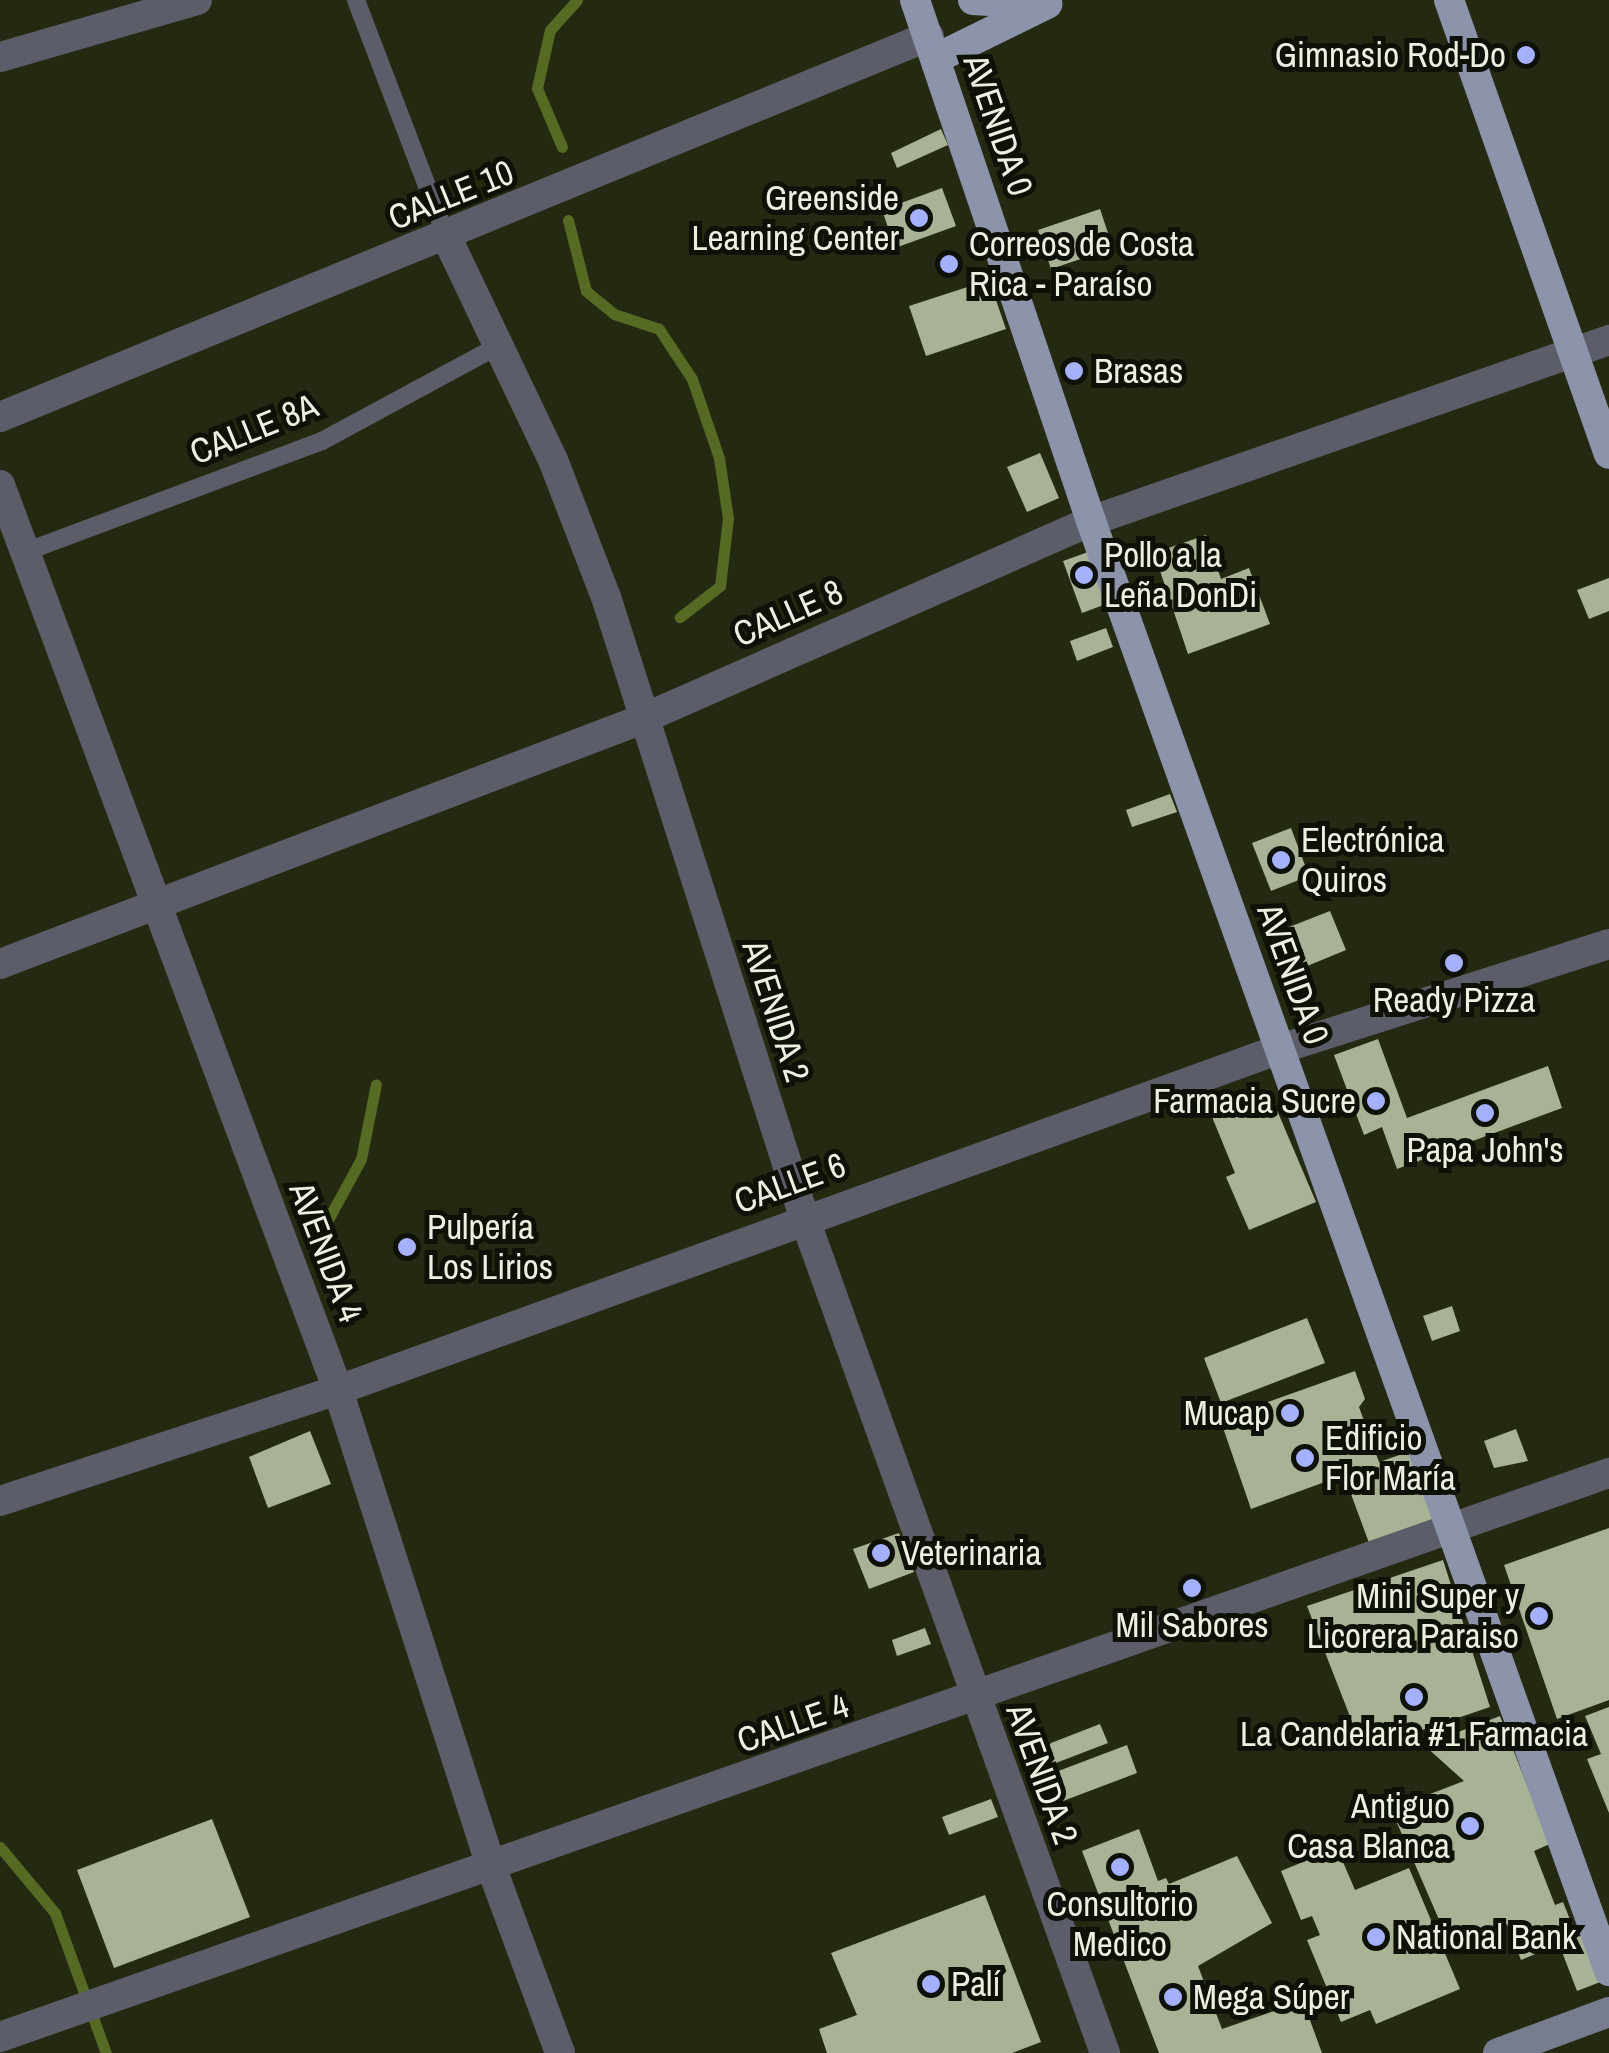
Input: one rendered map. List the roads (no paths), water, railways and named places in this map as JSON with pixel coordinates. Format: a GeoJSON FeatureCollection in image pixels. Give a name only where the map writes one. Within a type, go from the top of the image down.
{"type":"FeatureCollection","features":[{"type":"Feature","properties":{"kind":"main road","name":"AVENIDA 0"},"geometry":{"type":"LineString","coordinates":[[915,0],[1091,520],[1609,1970]]}},
{"type":"Feature","properties":{"kind":"main road","name":"CALLE 10"},"geometry":{"type":"LineString","coordinates":[[973,0],[1051,2]]}},
{"type":"Feature","properties":{"kind":"main road"},"geometry":{"type":"LineString","coordinates":[[1449,0],[1609,454]]}},
{"type":"Feature","properties":{"kind":"main road","name":"CALLE 10"},"geometry":{"type":"LineString","coordinates":[[933,47],[1051,2]]}},
{"type":"Feature","properties":{"kind":"main road"},"geometry":{"type":"LineString","coordinates":[[1498,2053],[1609,2012]]}},
{"type":"Feature","properties":{"kind":"street"},"geometry":{"type":"LineString","coordinates":[[0,57],[197,0]]}},
{"type":"Feature","properties":{"kind":"street","name":"CALLE 10"},"geometry":{"type":"LineString","coordinates":[[0,417],[933,47]]}},
{"type":"Feature","properties":{"kind":"street","name":"AVENIDA 2"},"geometry":{"type":"LineString","coordinates":[[448,238],[553,460],[606,597],[640,720],[804,1217],[974,1699],[1105,2053]]}},
{"type":"Feature","properties":{"kind":"street","name":"CALLE 8"},"geometry":{"type":"LineString","coordinates":[[0,964],[156,908],[640,720],[1091,520],[1609,340]]}},
{"type":"Feature","properties":{"kind":"street","name":"AVENIDA 4"},"geometry":{"type":"LineString","coordinates":[[0,485],[338,1390],[492,1869],[560,2053]]}},
{"type":"Feature","properties":{"kind":"street","name":"CALLE 6"},"geometry":{"type":"LineString","coordinates":[[0,1502],[338,1390],[804,1217],[1280,1049],[1609,944]]}},
{"type":"Feature","properties":{"kind":"street","name":"CALLE 4"},"geometry":{"type":"LineString","coordinates":[[0,2037],[492,1869],[1609,1473]]}},
{"type":"Feature","properties":{"kind":"lane","name":"AVENIDA 2"},"geometry":{"type":"LineString","coordinates":[[356,0],[448,238]]}},
{"type":"Feature","properties":{"kind":"lane","name":"CALLE 8A"},"geometry":{"type":"LineString","coordinates":[[25,552],[322,441],[498,346]]}},
{"type":"Feature","properties":{"kind":"waterway"},"geometry":{"type":"LineString","coordinates":[[562,147],[537,88],[550,30],[577,0]]}},
{"type":"Feature","properties":{"kind":"waterway"},"geometry":{"type":"LineString","coordinates":[[568,220],[586,291],[614,314],[659,329],[692,379],[719,458],[728,518],[720,586],[680,617]]}},
{"type":"Feature","properties":{"kind":"waterway"},"geometry":{"type":"LineString","coordinates":[[318,1238],[361,1159],[376,1084]]}},
{"type":"Feature","properties":{"kind":"waterway"},"geometry":{"type":"LineString","coordinates":[[0,1847],[55,1913],[106,2053]]}},
{"type":"Feature","properties":{"kind":"place","name":"Gimnasio Rod-Do"},"geometry":{"type":"Point","coordinates":[1526,55]}},
{"type":"Feature","properties":{"kind":"place","name":"Greenside Learning Center"},"geometry":{"type":"Point","coordinates":[919,218]}},
{"type":"Feature","properties":{"kind":"place","name":"Correos de Costa Rica - Paraíso"},"geometry":{"type":"Point","coordinates":[949,264]}},
{"type":"Feature","properties":{"kind":"place","name":"Brasas"},"geometry":{"type":"Point","coordinates":[1074,371]}},
{"type":"Feature","properties":{"kind":"place","name":"Pollo a la Leña DonDi"},"geometry":{"type":"Point","coordinates":[1084,575]}},
{"type":"Feature","properties":{"kind":"place","name":"Electrónica Quiros"},"geometry":{"type":"Point","coordinates":[1281,860]}},
{"type":"Feature","properties":{"kind":"place","name":"Ready Pizza"},"geometry":{"type":"Point","coordinates":[1454,963]}},
{"type":"Feature","properties":{"kind":"place","name":"Farmacia Sucre"},"geometry":{"type":"Point","coordinates":[1376,1101]}},
{"type":"Feature","properties":{"kind":"place","name":"Papa John's"},"geometry":{"type":"Point","coordinates":[1485,1113]}},
{"type":"Feature","properties":{"kind":"place","name":"Pulpería Los Lirios"},"geometry":{"type":"Point","coordinates":[407,1247]}},
{"type":"Feature","properties":{"kind":"place","name":"Mucap"},"geometry":{"type":"Point","coordinates":[1290,1413]}},
{"type":"Feature","properties":{"kind":"place","name":"Edificio Flor María"},"geometry":{"type":"Point","coordinates":[1305,1458]}},
{"type":"Feature","properties":{"kind":"place","name":"Veterinaria"},"geometry":{"type":"Point","coordinates":[881,1553]}},
{"type":"Feature","properties":{"kind":"place","name":"Mil Sabores"},"geometry":{"type":"Point","coordinates":[1192,1588]}},
{"type":"Feature","properties":{"kind":"place","name":"Mini Super y Licorera Paraiso"},"geometry":{"type":"Point","coordinates":[1539,1616]}},
{"type":"Feature","properties":{"kind":"place","name":"La Candelaria #1 Farmacia"},"geometry":{"type":"Point","coordinates":[1414,1697]}},
{"type":"Feature","properties":{"kind":"place","name":"Antiguo Casa Blanca"},"geometry":{"type":"Point","coordinates":[1470,1826]}},
{"type":"Feature","properties":{"kind":"place","name":"Consultorio Medico"},"geometry":{"type":"Point","coordinates":[1120,1867]}},
{"type":"Feature","properties":{"kind":"place","name":"National Bank"},"geometry":{"type":"Point","coordinates":[1376,1937]}},
{"type":"Feature","properties":{"kind":"place","name":"Palí"},"geometry":{"type":"Point","coordinates":[931,1984]}},
{"type":"Feature","properties":{"kind":"place","name":"Mega Súper"},"geometry":{"type":"Point","coordinates":[1173,1997]}}]}
